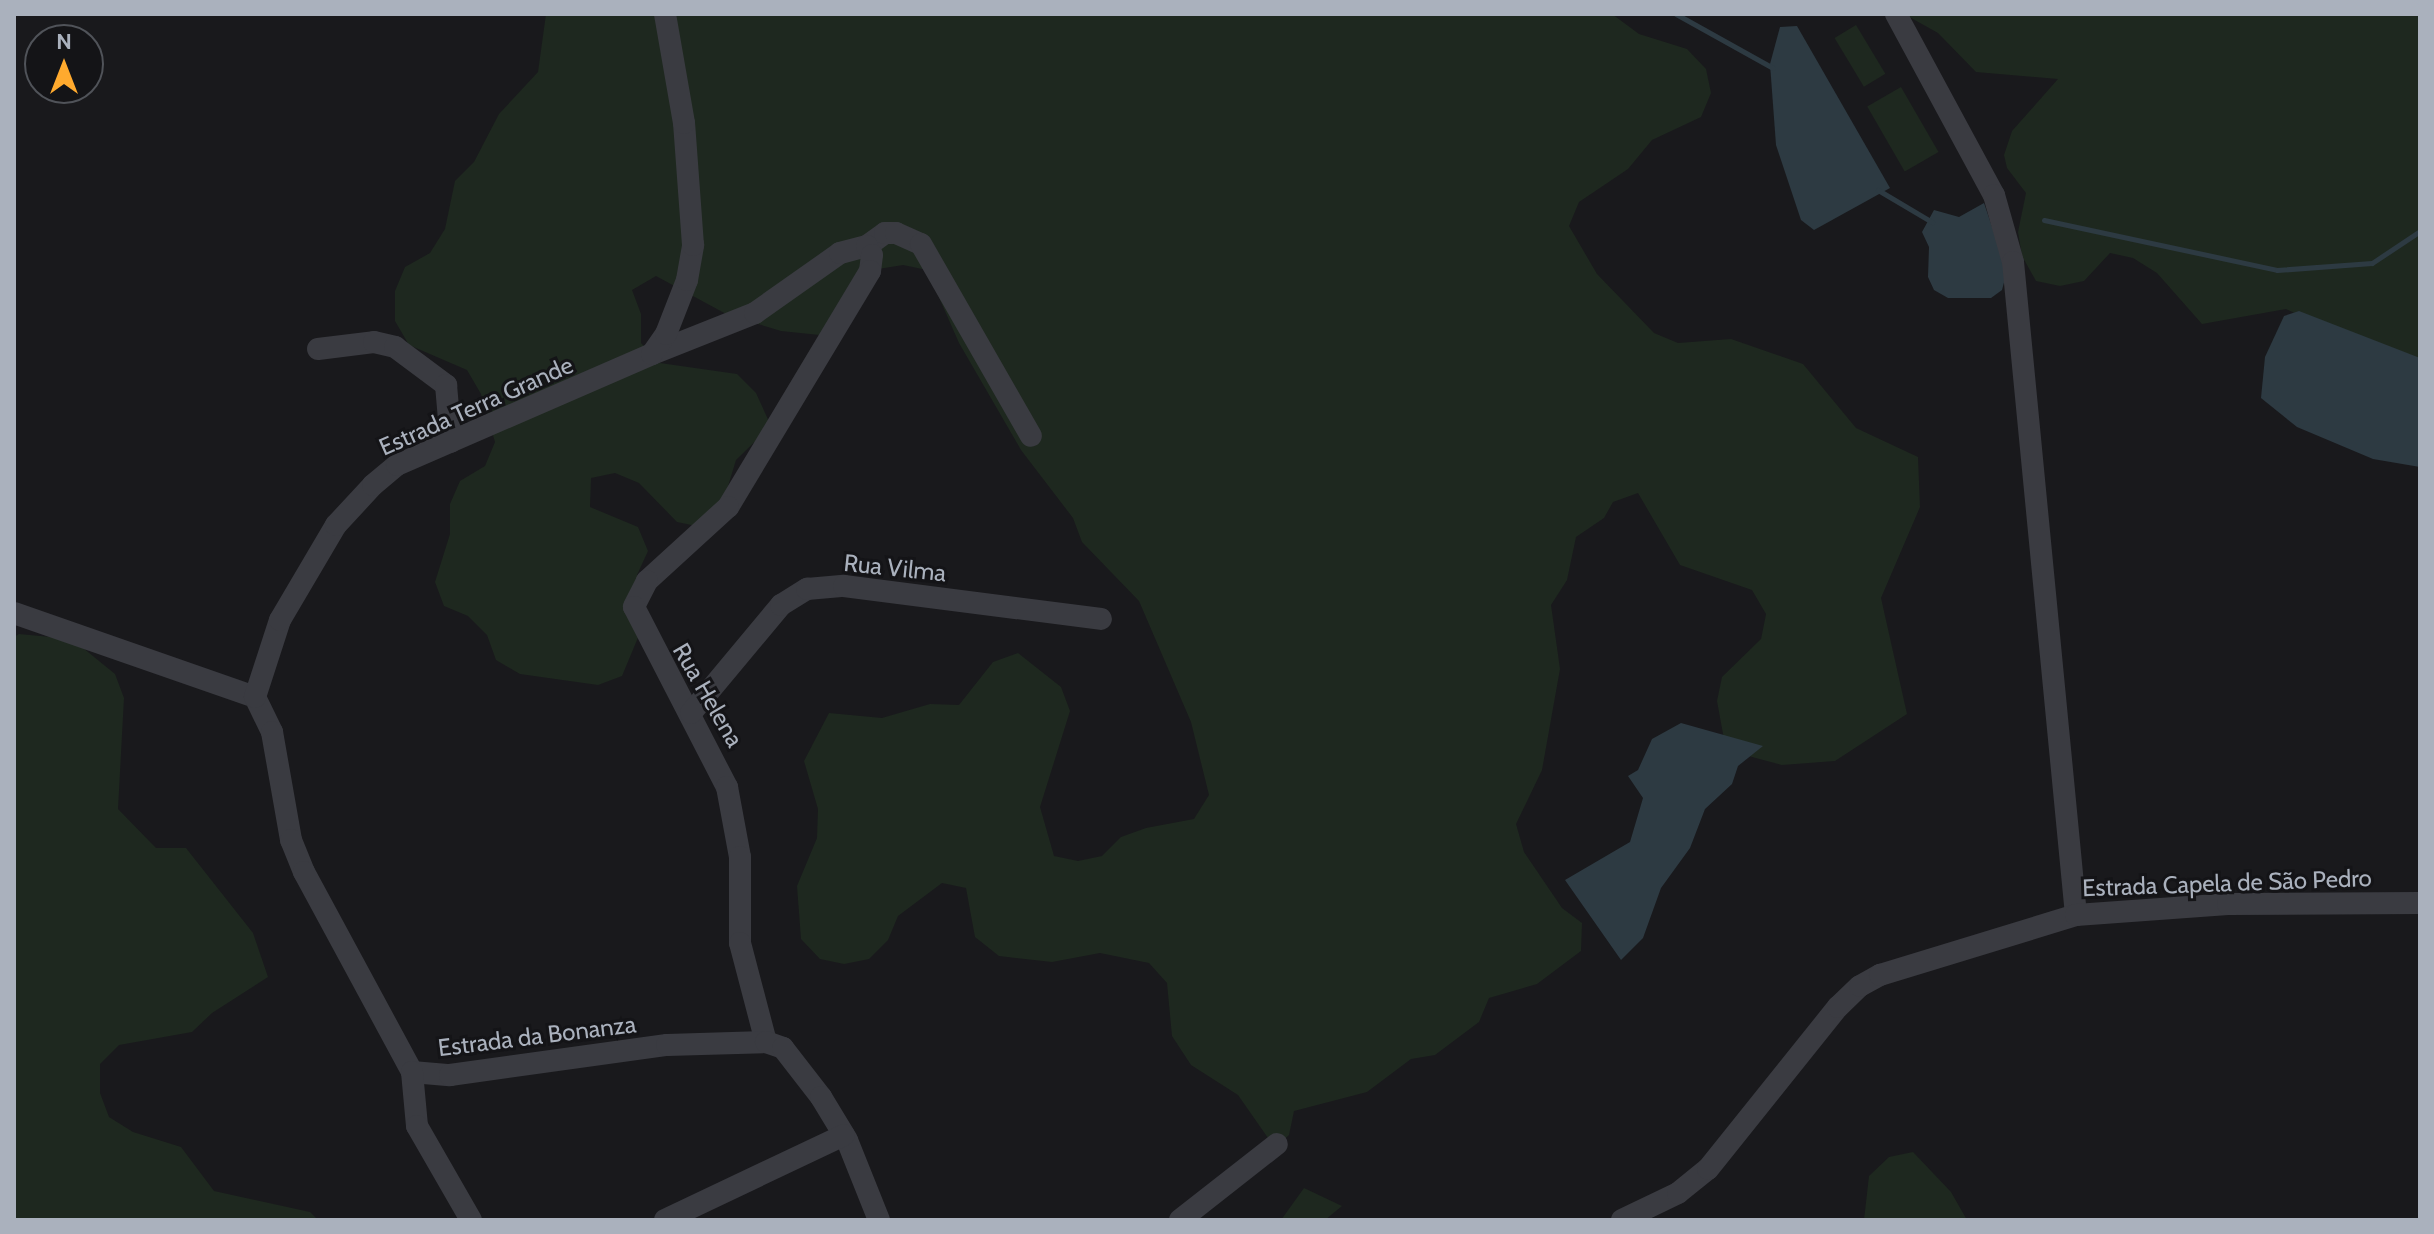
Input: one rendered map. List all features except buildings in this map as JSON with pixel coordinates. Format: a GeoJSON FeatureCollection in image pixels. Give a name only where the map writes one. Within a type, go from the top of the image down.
{"type":"FeatureCollection","features":[{"type":"Feature","properties":{"kind":"street"},"geometry":{"type":"LineString","coordinates":[[652,354],[678,308],[693,245],[684,123],[665,14]]}},
{"type":"Feature","properties":{"kind":"street"},"geometry":{"type":"LineString","coordinates":[[1896,14],[1994,195],[2013,262],[2076,915]]}},
{"type":"Feature","properties":{"kind":"street","name":"Estrada Terra Grande"},"geometry":{"type":"LineString","coordinates":[[255,697],[280,620],[336,525],[397,465],[652,354],[755,313],[840,253],[867,246],[885,233],[907,235],[921,244],[1031,436]]}},
{"type":"Feature","properties":{"kind":"street","name":"Rua Helena"},"geometry":{"type":"LineString","coordinates":[[766,1042],[740,943],[737,824],[713,750],[663,670],[634,607],[647,581],[728,507],[870,271],[867,246]]}},
{"type":"Feature","properties":{"kind":"street"},"geometry":{"type":"LineString","coordinates":[[318,349],[374,342],[395,347],[446,385],[451,442]]}},
{"type":"Feature","properties":{"kind":"street","name":"Rua Vilma"},"geometry":{"type":"LineString","coordinates":[[691,713],[781,605],[807,589],[844,586],[1101,619]]}},
{"type":"Feature","properties":{"kind":"street"},"geometry":{"type":"LineString","coordinates":[[14,613],[255,697]]}},
{"type":"Feature","properties":{"kind":"street","name":"Estrada da Bonanza"},"geometry":{"type":"LineString","coordinates":[[255,697],[272,732],[291,840],[304,872],[412,1072],[450,1075],[682,1043],[766,1042]]}},
{"type":"Feature","properties":{"kind":"street","name":"Estrada Capela de São Pedro"},"geometry":{"type":"LineString","coordinates":[[1622,1220],[1678,1193],[1708,1169],[1860,986],[1936,956],[2076,915],[2228,904],[2420,903]]}},
{"type":"Feature","properties":{"kind":"street"},"geometry":{"type":"LineString","coordinates":[[766,1042],[783,1048],[800,1067],[844,1135],[879,1220]]}},
{"type":"Feature","properties":{"kind":"street"},"geometry":{"type":"LineString","coordinates":[[412,1072],[417,1126],[471,1220]]}},
{"type":"Feature","properties":{"kind":"street"},"geometry":{"type":"LineString","coordinates":[[665,1220],[844,1135]]}},
{"type":"Feature","properties":{"kind":"street"},"geometry":{"type":"LineString","coordinates":[[1180,1220],[1277,1144]]}},
{"type":"Feature","properties":{"kind":"green space"},"geometry":{"type":"Polygon","coordinates":[[[546,14],[1612,14],[1639,34],[1687,49],[1706,69],[1711,93],[1701,117],[1652,140],[1628,169],[1579,202],[1569,226],[1597,274],[1654,333],[1678,343],[1731,339],[1803,364],[1856,428],[1918,457],[1920,507],[1881,598],[1907,714],[1835,761],[1782,765],[1726,750],[1717,701],[1722,677],[1761,639],[1766,614],[1752,590],[1680,565],[1638,493],[1613,502],[1604,518],[1576,537],[1567,580],[1551,605],[1560,669],[1542,770],[1516,824],[1524,852],[1562,908],[1582,923],[1581,951],[1537,984],[1489,998],[1479,1022],[1435,1055],[1411,1059],[1367,1092],[1294,1111],[1289,1135],[1275,1148],[1238,1095],[1191,1065],[1172,1036],[1167,983],[1149,963],[1100,953],[1052,962],[999,956],[975,937],[966,888],[942,883],[898,916],[888,940],[869,959],[844,964],[820,959],[801,939],[797,886],[817,838],[818,809],[804,761],[829,713],[882,718],[930,704],[959,705],[993,662],[1018,653],[1061,687],[1070,711],[1040,807],[1054,856],[1078,861],[1102,856],[1121,837],[1146,828],[1194,819],[1209,795],[1191,722],[1139,601],[1082,542],[1073,518],[1021,450],[959,343],[927,270],[903,265],[878,269],[829,336],[781,331],[728,315],[656,276],[632,290],[641,314],[641,343],[660,363],[737,374],[756,393],[771,426],[736,460],[721,509],[701,527],[677,522],[639,483],[615,473],[591,478],[590,507],[638,527],[648,551],[637,575],[642,628],[622,676],[598,685],[520,674],[496,660],[487,635],[468,616],[444,606],[435,582],[450,534],[450,504],[460,481],[485,466],[495,442],[481,394],[467,370],[409,345],[395,321],[395,291],[405,267],[430,253],[445,229],[455,181],[474,162],[499,114],[538,72],[546,14]]]}},
{"type":"Feature","properties":{"kind":"green space"},"geometry":{"type":"Polygon","coordinates":[[[1904,14],[2420,14],[2420,361],[2397,361],[2286,309],[2202,324],[2157,273],[2133,258],[2110,253],[2084,281],[2060,286],[2036,281],[2022,256],[2018,232],[2026,193],[2007,168],[2004,155],[2012,131],[2058,79],[1976,72],[1938,33],[1904,14]]]}},
{"type":"Feature","properties":{"kind":"green space"},"geometry":{"type":"Polygon","coordinates":[[[1856,25],[1885,74],[1864,87],[1835,38],[1856,25]]]}},
{"type":"Feature","properties":{"kind":"green space"},"geometry":{"type":"Polygon","coordinates":[[[1901,87],[1938,152],[1905,171],[1867,106],[1901,87]]]}},
{"type":"Feature","properties":{"kind":"green space"},"geometry":{"type":"Polygon","coordinates":[[[19,634],[72,639],[115,674],[124,698],[118,809],[156,848],[186,848],[253,933],[268,977],[212,1013],[192,1032],[119,1045],[100,1064],[100,1093],[109,1117],[133,1132],[181,1147],[214,1191],[310,1212],[318,1220],[14,1220],[14,637],[19,634]]]}},
{"type":"Feature","properties":{"kind":"green space"},"geometry":{"type":"Polygon","coordinates":[[[1913,1152],[1951,1192],[1967,1220],[1864,1220],[1869,1176],[1889,1157],[1913,1152]]]}},
{"type":"Feature","properties":{"kind":"green space"},"geometry":{"type":"Polygon","coordinates":[[[1304,1188],[1342,1206],[1325,1220],[1281,1220],[1304,1188]]]}},
{"type":"Feature","properties":{"kind":"shaded area"},"geometry":{"type":"Polygon","coordinates":[[[1797,26],[1890,188],[1814,230],[1801,220],[1776,145],[1770,64],[1780,27],[1797,26]]]}},
{"type":"Feature","properties":{"kind":"shaded area"},"geometry":{"type":"Polygon","coordinates":[[[1984,203],[2007,271],[2002,290],[1991,298],[1948,298],[1934,290],[1928,277],[1929,247],[1922,232],[1934,210],[1959,217],[1984,203]]]}},
{"type":"Feature","properties":{"kind":"shaded area"},"geometry":{"type":"Polygon","coordinates":[[[2299,311],[2420,358],[2420,467],[2373,459],[2297,427],[2261,398],[2265,357],[2284,316],[2299,311]]]}},
{"type":"Feature","properties":{"kind":"shaded area"},"geometry":{"type":"Polygon","coordinates":[[[1681,723],[1763,746],[1738,766],[1732,784],[1705,809],[1690,848],[1661,888],[1643,938],[1621,960],[1565,880],[1630,842],[1643,798],[1628,776],[1638,770],[1652,739],[1681,723]]]}},
{"type":"Feature","properties":{"kind":"waterway"},"geometry":{"type":"LineString","coordinates":[[1676,14],[1773,68]]}},
{"type":"Feature","properties":{"kind":"waterway"},"geometry":{"type":"LineString","coordinates":[[1878,190],[1932,222]]}},
{"type":"Feature","properties":{"kind":"waterway"},"geometry":{"type":"LineString","coordinates":[[2044,220],[2277,270],[2372,263],[2420,231]]}}]}
